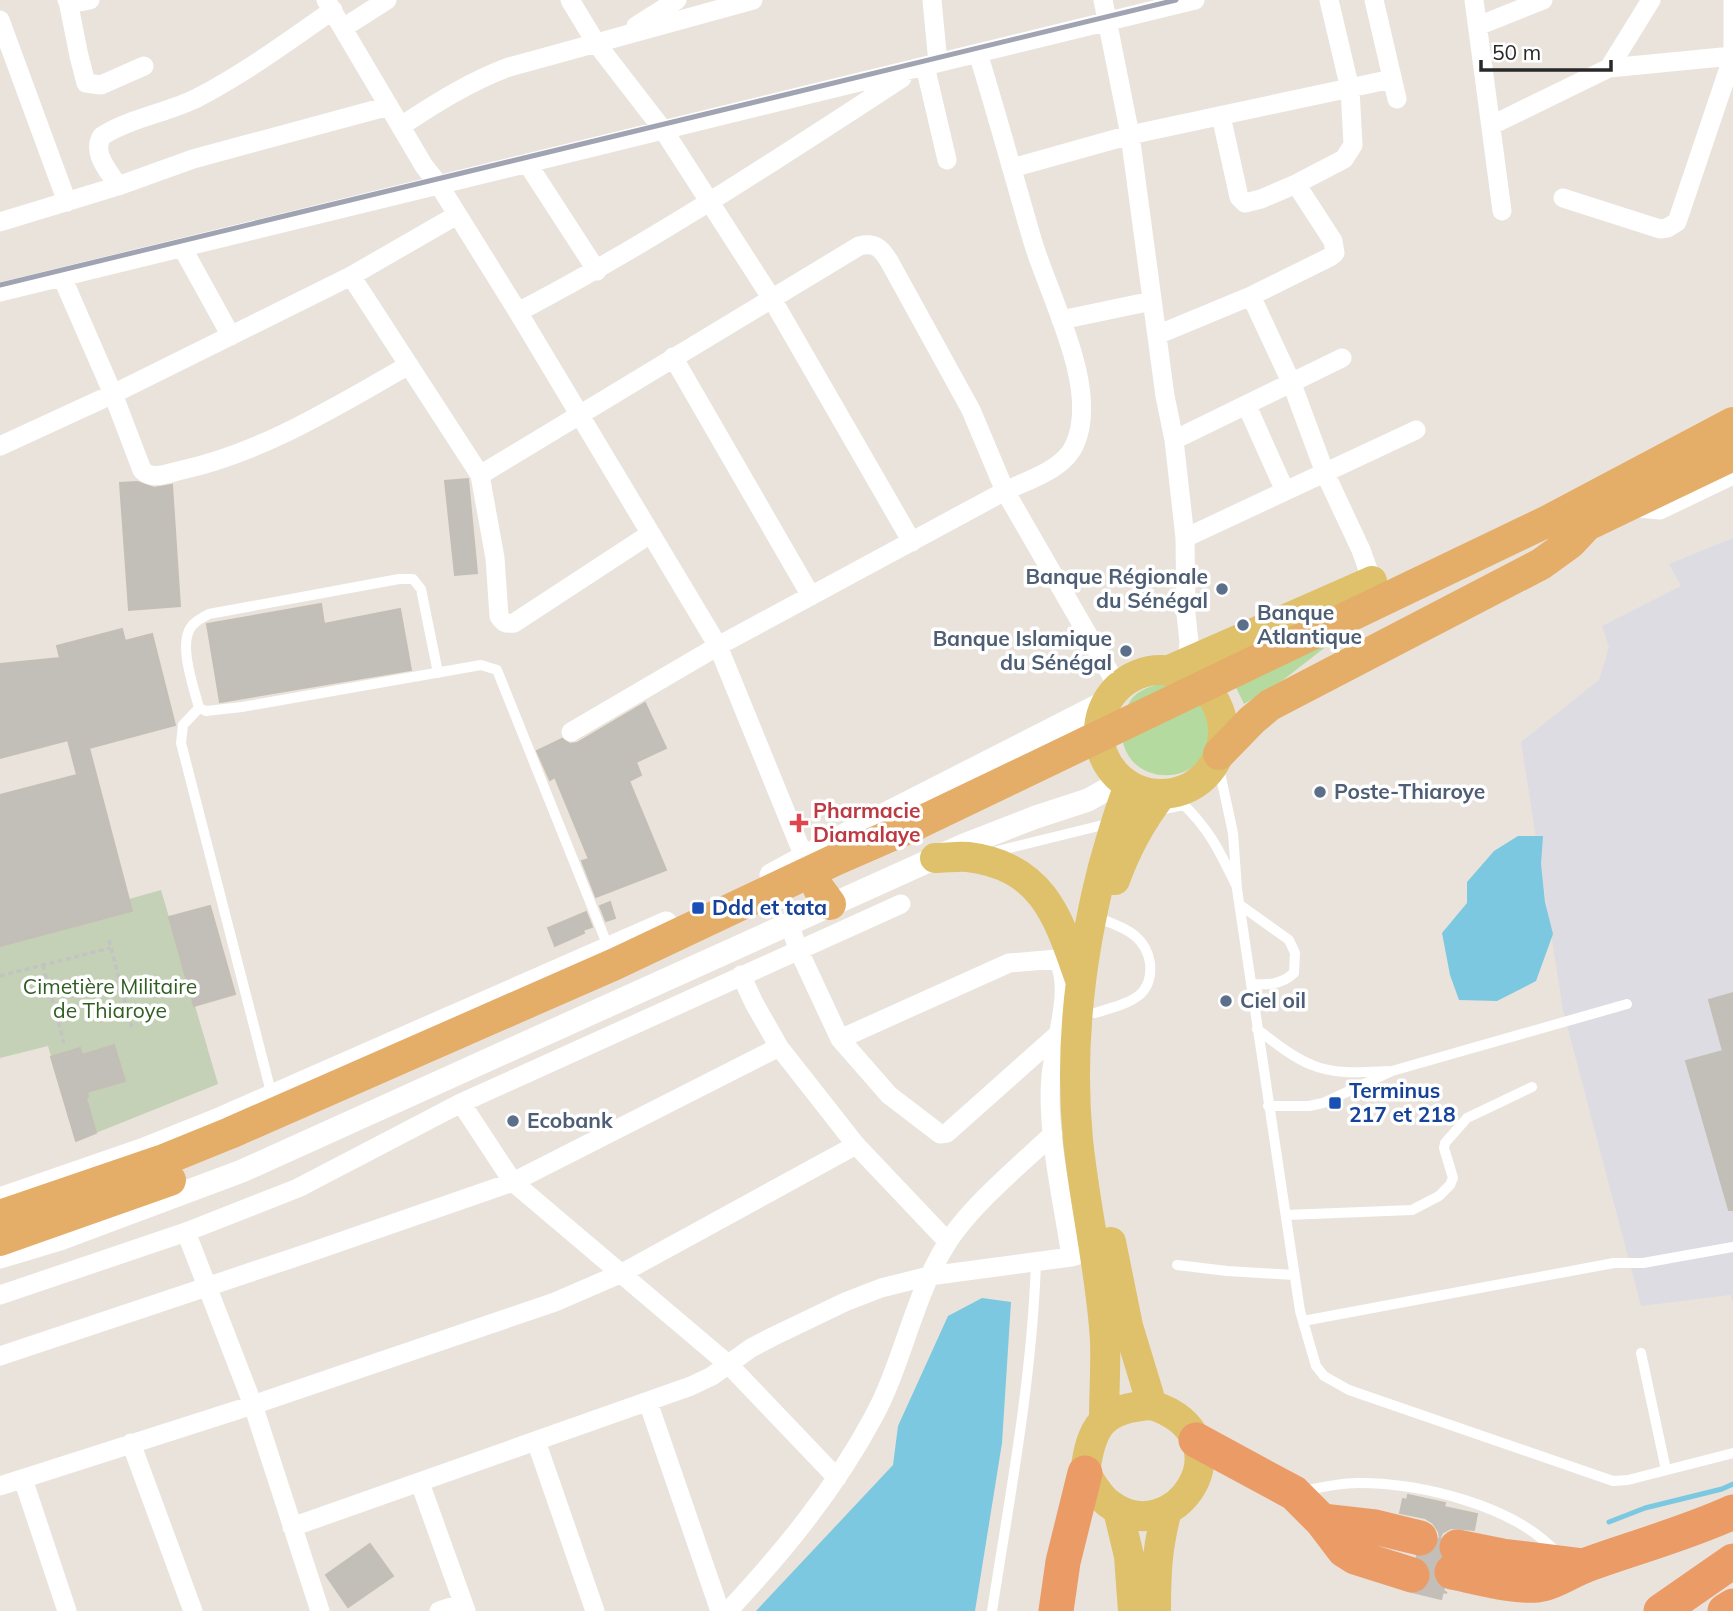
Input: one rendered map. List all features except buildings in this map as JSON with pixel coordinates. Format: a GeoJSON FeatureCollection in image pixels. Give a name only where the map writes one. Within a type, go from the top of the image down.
{"type":"FeatureCollection","features":[{"type":"Feature","properties":{"kind":"highway"},"geometry":{"type":"LineString","coordinates":[[0,1216],[160,1161],[230,1133],[612,956],[919,844],[1581,516],[1733,423]]}},
{"type":"Feature","properties":{"kind":"highway"},"geometry":{"type":"LineString","coordinates":[[1372,581],[1525,512],[1547,506],[1581,516],[1625,507],[1733,455]]}},
{"type":"Feature","properties":{"kind":"highway"},"geometry":{"type":"LineString","coordinates":[[1218,757],[1252,720],[1270,705],[1541,564],[1570,543],[1581,516]]}},
{"type":"Feature","properties":{"kind":"highway"},"geometry":{"type":"LineString","coordinates":[[0,1240],[125,1198],[300,1126],[550,1015],[816,880]]}},
{"type":"Feature","properties":{"kind":"highway"},"geometry":{"type":"LineString","coordinates":[[1196,1440],[1294,1493],[1322,1521],[1375,1527],[1416,1557]]}},
{"type":"Feature","properties":{"kind":"highway"},"geometry":{"type":"LineString","coordinates":[[1056,1611],[1063,1562],[1085,1474]]}},
{"type":"Feature","properties":{"kind":"highway"},"geometry":{"type":"LineString","coordinates":[[1453,1565],[1535,1572],[1574,1564],[1705,1525],[1733,1512]]}},
{"type":"Feature","properties":{"kind":"highway"},"geometry":{"type":"LineString","coordinates":[[1661,1611],[1733,1562]]}},
{"type":"Feature","properties":{"kind":"highway"},"geometry":{"type":"LineString","coordinates":[[1725,1611],[1733,1606]]}},
{"type":"Feature","properties":{"kind":"main road"},"geometry":{"type":"LineString","coordinates":[[1149,809],[1106,760],[1099,735],[1100,718],[1113,694],[1133,677],[1180,669],[1372,581]]}},
{"type":"Feature","properties":{"kind":"main road"},"geometry":{"type":"LineString","coordinates":[[1104,1420],[1105,1342],[1082,1254],[1085,1201],[1075,1099],[1075,1033],[1080,979],[1092,909],[1149,809],[1190,787],[1206,775],[1218,757],[1223,741],[1221,714],[1207,691],[1180,669]]}},
{"type":"Feature","properties":{"kind":"main road"},"geometry":{"type":"LineString","coordinates":[[1125,783],[1145,792],[1149,809],[1122,859],[1106,921],[1095,1013],[1095,1112],[1106,1215],[1129,1326],[1152,1405]]}},
{"type":"Feature","properties":{"kind":"main road"},"geometry":{"type":"LineString","coordinates":[[919,844],[995,862],[1039,891],[1054,910],[1064,931],[1080,979]]}},
{"type":"Feature","properties":{"kind":"main road"},"geometry":{"type":"LineString","coordinates":[[1152,1405],[1171,1411],[1186,1423],[1196,1440],[1200,1456],[1198,1473],[1192,1488],[1181,1501],[1167,1510],[1151,1515],[1134,1515],[1118,1510],[1099,1494],[1085,1474],[1093,1435],[1104,1420],[1126,1406],[1152,1405]]}},
{"type":"Feature","properties":{"kind":"main road"},"geometry":{"type":"LineString","coordinates":[[1118,1510],[1129,1556],[1133,1611]]}},
{"type":"Feature","properties":{"kind":"main road"},"geometry":{"type":"LineString","coordinates":[[1156,1611],[1155,1570],[1167,1510]]}},
{"type":"Feature","properties":{"kind":"street"},"geometry":{"type":"LineString","coordinates":[[68,0],[74,3],[90,0]]}},
{"type":"Feature","properties":{"kind":"street"},"geometry":{"type":"LineString","coordinates":[[68,0],[86,83],[101,85],[144,66]]}},
{"type":"Feature","properties":{"kind":"street"},"geometry":{"type":"LineString","coordinates":[[343,28],[387,0]]}},
{"type":"Feature","properties":{"kind":"street"},"geometry":{"type":"LineString","coordinates":[[570,0],[596,43],[664,131],[772,299],[912,542]]}},
{"type":"Feature","properties":{"kind":"street"},"geometry":{"type":"LineString","coordinates":[[620,36],[677,0]]}},
{"type":"Feature","properties":{"kind":"street"},"geometry":{"type":"LineString","coordinates":[[401,126],[446,96],[509,67],[753,0]]}},
{"type":"Feature","properties":{"kind":"street"},"geometry":{"type":"LineString","coordinates":[[932,0],[926,66],[947,160]]}},
{"type":"Feature","properties":{"kind":"street"},"geometry":{"type":"LineString","coordinates":[[1103,0],[1130,135],[1165,396],[1174,440],[1185,538],[1189,642],[1180,669]]}},
{"type":"Feature","properties":{"kind":"street"},"geometry":{"type":"LineString","coordinates":[[0,292],[1195,0]]}},
{"type":"Feature","properties":{"kind":"street"},"geometry":{"type":"LineString","coordinates":[[1221,116],[1239,197],[1245,203],[1261,200],[1344,159],[1353,145],[1350,89],[1329,0]]}},
{"type":"Feature","properties":{"kind":"street"},"geometry":{"type":"LineString","coordinates":[[1374,0],[1397,99]]}},
{"type":"Feature","properties":{"kind":"street"},"geometry":{"type":"LineString","coordinates":[[1474,0],[1502,211]]}},
{"type":"Feature","properties":{"kind":"street"},"geometry":{"type":"LineString","coordinates":[[1478,26],[1543,0]]}},
{"type":"Feature","properties":{"kind":"street"},"geometry":{"type":"LineString","coordinates":[[1609,68],[1651,0]]}},
{"type":"Feature","properties":{"kind":"street"},"geometry":{"type":"LineString","coordinates":[[1732,0],[1733,48]]}},
{"type":"Feature","properties":{"kind":"street"},"geometry":{"type":"LineString","coordinates":[[118,186],[97,149],[102,136],[194,99],[212,89],[275,51],[330,5],[424,166],[439,185],[518,312],[718,646],[816,880]]}},
{"type":"Feature","properties":{"kind":"street"},"geometry":{"type":"LineString","coordinates":[[0,20],[66,202]]}},
{"type":"Feature","properties":{"kind":"street"},"geometry":{"type":"LineString","coordinates":[[571,732],[718,646],[1066,458],[1074,447],[1081,429],[1081,392],[1061,320],[1033,242],[978,53]]}},
{"type":"Feature","properties":{"kind":"street"},"geometry":{"type":"LineString","coordinates":[[1492,125],[1609,68],[1733,56],[1676,222],[1672,226],[1660,229],[1563,198]]}},
{"type":"Feature","properties":{"kind":"street"},"geometry":{"type":"LineString","coordinates":[[518,312],[597,271],[710,203],[926,66]]}},
{"type":"Feature","properties":{"kind":"street"},"geometry":{"type":"LineString","coordinates":[[1012,168],[1130,135],[1392,79]]}},
{"type":"Feature","properties":{"kind":"street"},"geometry":{"type":"LineString","coordinates":[[0,222],[118,186],[193,159],[389,106]]}},
{"type":"Feature","properties":{"kind":"street"},"geometry":{"type":"LineString","coordinates":[[527,163],[597,271]]}},
{"type":"Feature","properties":{"kind":"street"},"geometry":{"type":"LineString","coordinates":[[1157,335],[1251,296],[1335,253],[1333,241],[1296,184]]}},
{"type":"Feature","properties":{"kind":"street"},"geometry":{"type":"LineString","coordinates":[[0,446],[113,394],[351,276],[457,215]]}},
{"type":"Feature","properties":{"kind":"street"},"geometry":{"type":"LineString","coordinates":[[0,1256],[60,1239],[242,1171],[789,923],[816,880],[1113,694],[1005,491],[971,410],[883,251],[876,245],[859,246],[480,475]]}},
{"type":"Feature","properties":{"kind":"street"},"geometry":{"type":"LineString","coordinates":[[183,249],[231,336]]}},
{"type":"Feature","properties":{"kind":"street"},"geometry":{"type":"LineString","coordinates":[[351,276],[480,475],[495,558],[499,616],[507,624],[650,534]]}},
{"type":"Feature","properties":{"kind":"street"},"geometry":{"type":"LineString","coordinates":[[62,277],[146,475],[154,477],[202,465],[255,447],[409,365]]}},
{"type":"Feature","properties":{"kind":"street"},"geometry":{"type":"LineString","coordinates":[[1251,296],[1292,384],[1325,473],[1361,550],[1372,581]]}},
{"type":"Feature","properties":{"kind":"street"},"geometry":{"type":"LineString","coordinates":[[1061,320],[1152,301]]}},
{"type":"Feature","properties":{"kind":"street"},"geometry":{"type":"LineString","coordinates":[[673,357],[811,596]]}},
{"type":"Feature","properties":{"kind":"street"},"geometry":{"type":"LineString","coordinates":[[1174,440],[1342,358]]}},
{"type":"Feature","properties":{"kind":"street"},"geometry":{"type":"LineString","coordinates":[[1247,405],[1284,491]]}},
{"type":"Feature","properties":{"kind":"street"},"geometry":{"type":"LineString","coordinates":[[1185,538],[1416,430]]}},
{"type":"Feature","properties":{"kind":"street"},"geometry":{"type":"LineString","coordinates":[[1625,507],[1660,510],[1733,475]]}},
{"type":"Feature","properties":{"kind":"street"},"geometry":{"type":"LineString","coordinates":[[919,844],[1010,826],[1088,800],[1125,783]]}},
{"type":"Feature","properties":{"kind":"street"},"geometry":{"type":"LineString","coordinates":[[0,1295],[186,1232],[298,1188],[461,1103],[901,904]]}},
{"type":"Feature","properties":{"kind":"street"},"geometry":{"type":"LineString","coordinates":[[789,923],[798,949],[840,1040],[888,1095],[940,1134],[947,1133],[1057,1035]]}},
{"type":"Feature","properties":{"kind":"street"},"geometry":{"type":"LineString","coordinates":[[0,1199],[147,1148],[612,956]]}},
{"type":"Feature","properties":{"kind":"street"},"geometry":{"type":"LineString","coordinates":[[292,1527],[702,1381],[772,1336],[881,1288],[929,1276],[1082,1254],[1053,1134],[1051,1078],[1063,995],[1062,966],[1057,959],[1009,963],[840,1040]]}},
{"type":"Feature","properties":{"kind":"street"},"geometry":{"type":"LineString","coordinates":[[741,975],[779,1047],[856,1145],[948,1242]]}},
{"type":"Feature","properties":{"kind":"street"},"geometry":{"type":"LineString","coordinates":[[0,1356],[513,1182],[779,1047]]}},
{"type":"Feature","properties":{"kind":"street"},"geometry":{"type":"LineString","coordinates":[[461,1103],[513,1182],[729,1365],[837,1478]]}},
{"type":"Feature","properties":{"kind":"street"},"geometry":{"type":"LineString","coordinates":[[728,1611],[801,1529],[837,1478],[874,1416],[929,1276],[948,1242],[981,1204],[1053,1134]]}},
{"type":"Feature","properties":{"kind":"street"},"geometry":{"type":"LineString","coordinates":[[0,1486],[253,1405],[555,1302],[622,1273],[856,1145]]}},
{"type":"Feature","properties":{"kind":"street"},"geometry":{"type":"LineString","coordinates":[[186,1232],[253,1405],[320,1611]]}},
{"type":"Feature","properties":{"kind":"street"},"geometry":{"type":"LineString","coordinates":[[648,1402],[720,1611]]}},
{"type":"Feature","properties":{"kind":"street"},"geometry":{"type":"LineString","coordinates":[[536,1441],[595,1611]]}},
{"type":"Feature","properties":{"kind":"street"},"geometry":{"type":"LineString","coordinates":[[131,1443],[193,1611]]}},
{"type":"Feature","properties":{"kind":"street"},"geometry":{"type":"LineString","coordinates":[[23,1479],[67,1611]]}},
{"type":"Feature","properties":{"kind":"street"},"geometry":{"type":"LineString","coordinates":[[420,1483],[465,1607],[439,1611]]}},
{"type":"Feature","properties":{"kind":"lane"},"geometry":{"type":"LineString","coordinates":[[199,708],[187,657],[186,637],[200,619],[209,614],[399,579],[413,579],[421,589],[438,673]]}},
{"type":"Feature","properties":{"kind":"lane"},"geometry":{"type":"LineString","coordinates":[[199,708],[206,711],[242,708],[481,665],[497,670],[612,956]]}},
{"type":"Feature","properties":{"kind":"lane"},"geometry":{"type":"LineString","coordinates":[[199,708],[183,725],[181,743],[272,1096]]}},
{"type":"Feature","properties":{"kind":"lane"},"geometry":{"type":"LineString","coordinates":[[1218,757],[1233,833],[1237,889],[1293,1275],[1316,1366],[1324,1376],[1349,1390],[1613,1481],[1628,1480],[1733,1453]]}},
{"type":"Feature","properties":{"kind":"lane"},"geometry":{"type":"LineString","coordinates":[[965,857],[1007,849],[1149,809],[1207,829],[1217,844],[1237,889]]}},
{"type":"Feature","properties":{"kind":"lane"},"geometry":{"type":"LineString","coordinates":[[1240,905],[1289,940],[1295,953],[1294,973],[1286,981],[1270,985],[1251,984]]}},
{"type":"Feature","properties":{"kind":"lane"},"geometry":{"type":"LineString","coordinates":[[1095,1013],[1126,1002],[1144,991],[1151,974],[1148,953],[1141,940],[1128,929],[1106,921]]}},
{"type":"Feature","properties":{"kind":"lane"},"geometry":{"type":"LineString","coordinates":[[1268,1106],[1309,1107],[1392,1071],[1627,1004]]}},
{"type":"Feature","properties":{"kind":"lane"},"geometry":{"type":"LineString","coordinates":[[1257,1029],[1313,1066],[1350,1072],[1392,1071]]}},
{"type":"Feature","properties":{"kind":"lane"},"geometry":{"type":"LineString","coordinates":[[1286,1215],[1412,1210],[1439,1196],[1453,1178],[1444,1148],[1450,1137],[1467,1118],[1532,1087]]}},
{"type":"Feature","properties":{"kind":"lane"},"geometry":{"type":"LineString","coordinates":[[1303,1321],[1614,1263],[1643,1263],[1733,1247]]}},
{"type":"Feature","properties":{"kind":"lane"},"geometry":{"type":"LineString","coordinates":[[992,1611],[1024,1407],[1034,1323],[1036,1262]]}},
{"type":"Feature","properties":{"kind":"lane"},"geometry":{"type":"LineString","coordinates":[[1177,1265],[1293,1275]]}},
{"type":"Feature","properties":{"kind":"lane"},"geometry":{"type":"LineString","coordinates":[[1642,1353],[1666,1470]]}},
{"type":"Feature","properties":{"kind":"lane"},"geometry":{"type":"LineString","coordinates":[[1294,1493],[1357,1483],[1401,1487],[1465,1501],[1536,1532],[1574,1564]]}},
{"type":"Feature","properties":{"kind":"path"},"geometry":{"type":"LineString","coordinates":[[109,940],[132,1028]]}},
{"type":"Feature","properties":{"kind":"path"},"geometry":{"type":"LineString","coordinates":[[0,976],[110,948]]}},
{"type":"Feature","properties":{"kind":"path"},"geometry":{"type":"LineString","coordinates":[[43,965],[64,1043]]}},
{"type":"Feature","properties":{"kind":"shaded area"},"geometry":{"type":"Polygon","coordinates":[[[1733,538],[1733,1303],[1730,1295],[1641,1306],[1563,1010],[1521,742],[1599,680],[1609,647],[1602,626],[1681,586],[1669,564],[1733,538]]]}},
{"type":"Feature","properties":{"kind":"green space"},"geometry":{"type":"Polygon","coordinates":[[[1332,642],[1283,680],[1244,704],[1228,671],[1270,653],[1332,642]]]}},
{"type":"Feature","properties":{"kind":"green space"},"geometry":{"type":"Polygon","coordinates":[[[1163,683],[1186,689],[1196,695],[1207,711],[1210,731],[1203,757],[1194,766],[1171,775],[1158,775],[1136,764],[1128,755],[1123,740],[1125,715],[1130,701],[1139,692],[1163,683]]]}},
{"type":"Feature","properties":{"kind":"green space","name":"Cimetière Militaire de Thiaroye"},"geometry":{"type":"Polygon","coordinates":[[[161,890],[218,1084],[76,1141],[48,1046],[0,1058],[0,946],[132,912],[129,899],[161,890]]]}},
{"type":"Feature","properties":{"kind":"water"},"geometry":{"type":"Polygon","coordinates":[[[1518,836],[1543,836],[1541,864],[1545,902],[1553,934],[1536,981],[1497,1001],[1459,1000],[1450,975],[1442,933],[1467,903],[1467,882],[1494,851],[1518,836]]]}},
{"type":"Feature","properties":{"kind":"water"},"geometry":{"type":"Polygon","coordinates":[[[982,1298],[1011,1302],[1002,1443],[975,1611],[756,1611],[893,1465],[898,1426],[948,1316],[982,1298]]]}},
{"type":"Feature","properties":{"kind":"waterway"},"geometry":{"type":"LineString","coordinates":[[1609,1522],[1645,1508],[1733,1484]]}},
{"type":"Feature","properties":{"kind":"tunnel"},"geometry":{"type":"LineString","coordinates":[[1417,1551],[1455,1559]]}},
{"type":"Feature","properties":{"kind":"tunnel"},"geometry":{"type":"LineString","coordinates":[[1412,1575],[1449,1584]]}},
{"type":"Feature","properties":{"kind":"railway"},"geometry":{"type":"LineString","coordinates":[[0,285],[1176,0]]}},
{"type":"Feature","properties":{"kind":"place","name":"Banque Régionale du Sénégal"},"geometry":{"type":"Point","coordinates":[1222,589]}},
{"type":"Feature","properties":{"kind":"place","name":"Banque Atlantique"},"geometry":{"type":"Point","coordinates":[1243,625]}},
{"type":"Feature","properties":{"kind":"place","name":"Banque Islamique du Sénégal"},"geometry":{"type":"Point","coordinates":[1126,651]}},
{"type":"Feature","properties":{"kind":"place","name":"Poste-Thiaroye"},"geometry":{"type":"Point","coordinates":[1320,792]}},
{"type":"Feature","properties":{"kind":"place","name":"Pharmacie Diamalaye"},"geometry":{"type":"Point","coordinates":[799,823]}},
{"type":"Feature","properties":{"kind":"place","name":"Ddd et tata"},"geometry":{"type":"Point","coordinates":[698,908]}},
{"type":"Feature","properties":{"kind":"place","name":"Ciel oil"},"geometry":{"type":"Point","coordinates":[1226,1001]}},
{"type":"Feature","properties":{"kind":"place","name":"Terminus 217 et 218"},"geometry":{"type":"Point","coordinates":[1335,1103]}},
{"type":"Feature","properties":{"kind":"place","name":"Ecobank"},"geometry":{"type":"Point","coordinates":[513,1121]}}]}
